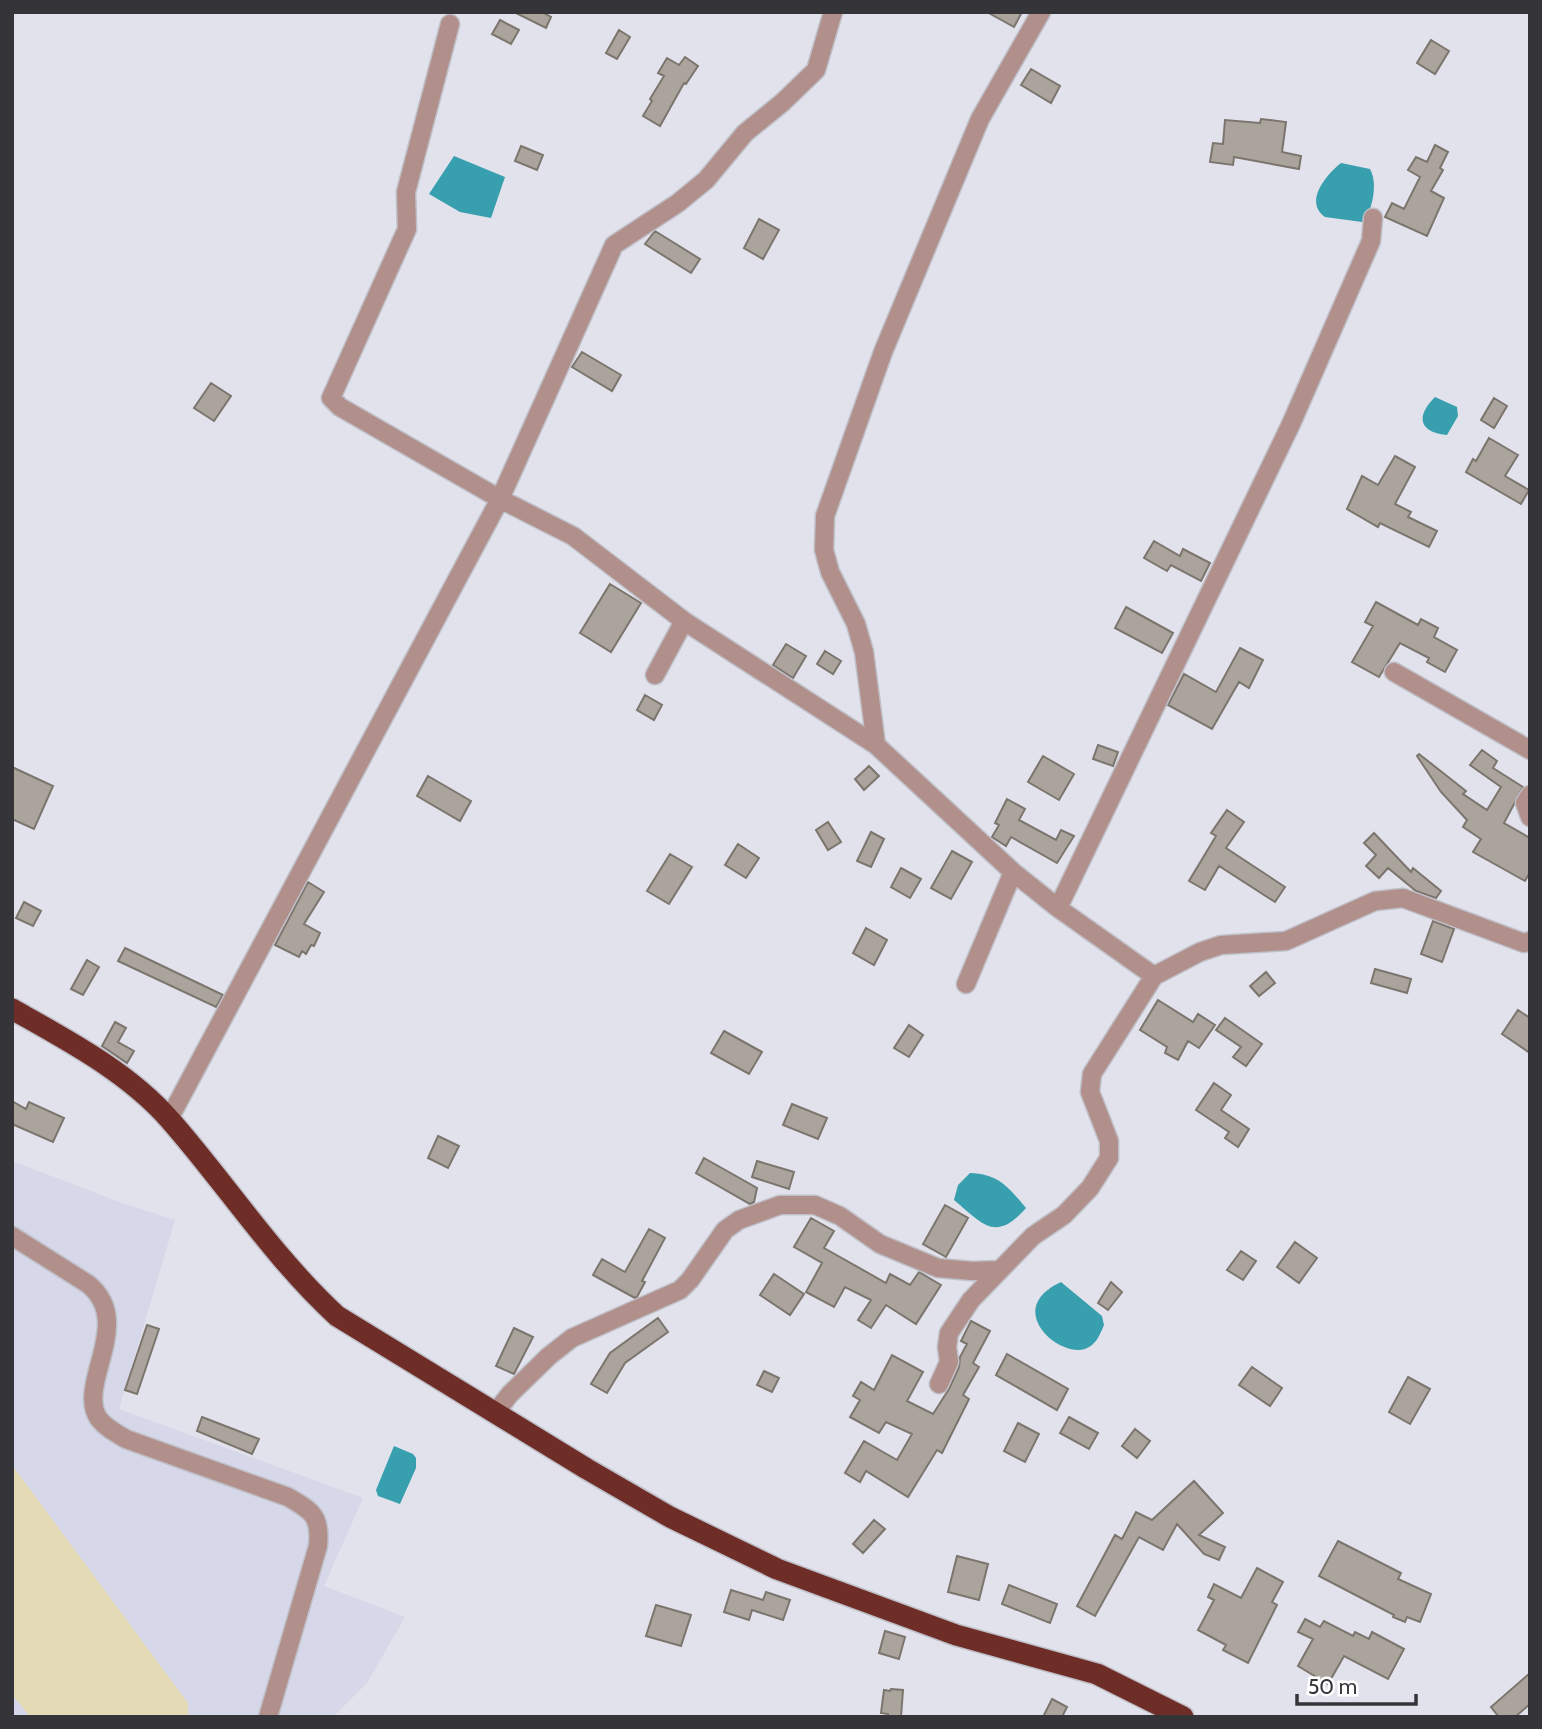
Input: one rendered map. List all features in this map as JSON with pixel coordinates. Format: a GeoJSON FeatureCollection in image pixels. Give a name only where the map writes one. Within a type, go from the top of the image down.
{"type":"FeatureCollection","features":[{"type":"Feature","properties":{"kind":"highway"},"geometry":{"type":"LineString","coordinates":[[12,1009],[62,1037],[132,1085],[169,1119],[303,1285],[337,1316],[495,1413],[670,1517],[777,1569],[956,1635],[1097,1674],[1183,1717]]}},
{"type":"Feature","properties":{"kind":"street"},"geometry":{"type":"LineString","coordinates":[[169,1119],[500,499],[614,244],[706,180],[745,133],[816,70],[833,12]]}},
{"type":"Feature","properties":{"kind":"street"},"geometry":{"type":"LineString","coordinates":[[876,745],[864,652],[856,624],[830,572],[824,550],[825,516],[883,352],[980,119],[1041,12]]}},
{"type":"Feature","properties":{"kind":"street"},"geometry":{"type":"LineString","coordinates":[[450,24],[407,192],[407,229],[331,398],[340,407],[500,499],[573,536],[684,621],[876,745],[1013,872],[1058,908],[1154,976]]}},
{"type":"Feature","properties":{"kind":"street"},"geometry":{"type":"LineString","coordinates":[[1058,908],[1291,424],[1371,241],[1373,218]]}},
{"type":"Feature","properties":{"kind":"street"},"geometry":{"type":"LineString","coordinates":[[655,675],[684,621]]}},
{"type":"Feature","properties":{"kind":"street"},"geometry":{"type":"LineString","coordinates":[[1394,672],[1530,751]]}},
{"type":"Feature","properties":{"kind":"street"},"geometry":{"type":"LineString","coordinates":[[1530,795],[1524,803],[1530,817]]}},
{"type":"Feature","properties":{"kind":"street"},"geometry":{"type":"LineString","coordinates":[[966,984],[1013,872]]}},
{"type":"Feature","properties":{"kind":"street"},"geometry":{"type":"LineString","coordinates":[[939,1384],[949,1362],[949,1333],[971,1300],[1033,1236],[1064,1215],[1090,1188],[1109,1158],[1109,1141],[1090,1092],[1093,1074],[1154,976],[1200,952],[1221,945],[1286,941],[1375,901],[1403,898],[1524,943],[1530,941]]}},
{"type":"Feature","properties":{"kind":"street"},"geometry":{"type":"LineString","coordinates":[[495,1413],[510,1394],[549,1356],[572,1338],[680,1290],[690,1280],[724,1230],[738,1220],[780,1206],[815,1205],[839,1216],[880,1244],[938,1268],[1000,1270]]}},
{"type":"Feature","properties":{"kind":"street"},"geometry":{"type":"LineString","coordinates":[[12,1236],[88,1284],[98,1292],[103,1301],[107,1324],[94,1396],[97,1416],[102,1423],[126,1439],[288,1497],[311,1512],[318,1522],[318,1546],[268,1717]]}},
{"type":"Feature","properties":{"kind":"shaded area"},"geometry":{"type":"Polygon","coordinates":[[[12,1161],[175,1220],[119,1409],[363,1498],[324,1586],[405,1617],[367,1683],[333,1717],[12,1717],[12,1161]]]}},
{"type":"Feature","properties":{"kind":"sand"},"geometry":{"type":"Polygon","coordinates":[[[12,1465],[188,1703],[188,1717],[30,1717],[12,1694],[12,1465]]]}},
{"type":"Feature","properties":{"kind":"water"},"geometry":{"type":"Polygon","coordinates":[[[454,156],[505,177],[491,218],[460,212],[429,194],[454,156]]]}},
{"type":"Feature","properties":{"kind":"water"},"geometry":{"type":"Polygon","coordinates":[[[1341,163],[1370,169],[1374,189],[1369,211],[1362,222],[1325,217],[1316,204],[1324,181],[1341,163]]]}},
{"type":"Feature","properties":{"kind":"water"},"geometry":{"type":"Polygon","coordinates":[[[1435,397],[1457,407],[1458,416],[1447,435],[1430,430],[1423,422],[1425,411],[1435,397]]]}},
{"type":"Feature","properties":{"kind":"water"},"geometry":{"type":"Polygon","coordinates":[[[970,1173],[996,1179],[1026,1208],[1006,1225],[997,1227],[981,1222],[954,1200],[958,1185],[970,1173]]]}},
{"type":"Feature","properties":{"kind":"water"},"geometry":{"type":"Polygon","coordinates":[[[1061,1282],[1102,1316],[1104,1325],[1089,1347],[1079,1350],[1066,1348],[1043,1331],[1037,1320],[1036,1307],[1043,1294],[1061,1282]]]}},
{"type":"Feature","properties":{"kind":"water"},"geometry":{"type":"Polygon","coordinates":[[[394,1446],[416,1458],[416,1468],[400,1504],[378,1496],[376,1490],[394,1446]]]}},
{"type":"Feature","properties":{"kind":"building"},"geometry":{"type":"Polygon","coordinates":[[[514,12],[542,12],[551,17],[546,28],[514,12]]]}},
{"type":"Feature","properties":{"kind":"building"},"geometry":{"type":"Polygon","coordinates":[[[987,12],[1022,12],[1014,27],[987,12]]]}},
{"type":"Feature","properties":{"kind":"building"},"geometry":{"type":"Polygon","coordinates":[[[500,20],[519,30],[511,44],[492,34],[500,20]]]}},
{"type":"Feature","properties":{"kind":"building"},"geometry":{"type":"Polygon","coordinates":[[[619,30],[630,37],[617,59],[606,53],[619,30]]]}},
{"type":"Feature","properties":{"kind":"building"},"geometry":{"type":"Polygon","coordinates":[[[1431,40],[1449,51],[1435,74],[1417,63],[1431,40]]]}},
{"type":"Feature","properties":{"kind":"building"},"geometry":{"type":"Polygon","coordinates":[[[685,57],[698,66],[686,84],[684,83],[660,126],[643,116],[664,76],[658,73],[667,58],[679,65],[685,57]]]}},
{"type":"Feature","properties":{"kind":"building"},"geometry":{"type":"Polygon","coordinates":[[[1031,69],[1060,86],[1051,103],[1021,85],[1031,69]]]}},
{"type":"Feature","properties":{"kind":"building"},"geometry":{"type":"Polygon","coordinates":[[[1261,119],[1286,122],[1282,152],[1301,156],[1299,169],[1234,157],[1233,165],[1210,162],[1213,143],[1223,144],[1225,120],[1260,123],[1261,119]]]}},
{"type":"Feature","properties":{"kind":"building"},"geometry":{"type":"Polygon","coordinates":[[[1435,145],[1448,152],[1440,168],[1443,170],[1431,191],[1444,198],[1427,236],[1385,217],[1392,203],[1404,209],[1420,177],[1408,170],[1416,157],[1427,162],[1435,145]]]}},
{"type":"Feature","properties":{"kind":"building"},"geometry":{"type":"Polygon","coordinates":[[[521,146],[543,155],[537,170],[515,161],[521,146]]]}},
{"type":"Feature","properties":{"kind":"building"},"geometry":{"type":"Polygon","coordinates":[[[759,219],[779,230],[763,259],[744,248],[759,219]]]}},
{"type":"Feature","properties":{"kind":"building"},"geometry":{"type":"Polygon","coordinates":[[[655,231],[700,259],[691,273],[645,244],[655,231]]]}},
{"type":"Feature","properties":{"kind":"building"},"geometry":{"type":"Polygon","coordinates":[[[582,352],[621,375],[612,391],[572,367],[582,352]]]}},
{"type":"Feature","properties":{"kind":"building"},"geometry":{"type":"Polygon","coordinates":[[[211,383],[231,396],[214,421],[194,408],[211,383]]]}},
{"type":"Feature","properties":{"kind":"building"},"geometry":{"type":"Polygon","coordinates":[[[1494,398],[1507,406],[1494,428],[1481,420],[1494,398]]]}},
{"type":"Feature","properties":{"kind":"building"},"geometry":{"type":"Polygon","coordinates":[[[1489,438],[1518,455],[1505,476],[1529,490],[1521,504],[1466,472],[1473,459],[1476,461],[1489,438]]]}},
{"type":"Feature","properties":{"kind":"building"},"geometry":{"type":"Polygon","coordinates":[[[1395,456],[1415,467],[1395,504],[1411,512],[1408,517],[1437,531],[1429,547],[1380,523],[1378,527],[1347,509],[1362,476],[1378,485],[1395,456]]]}},
{"type":"Feature","properties":{"kind":"building"},"geometry":{"type":"Polygon","coordinates":[[[1154,541],[1180,556],[1183,549],[1210,563],[1201,581],[1171,565],[1167,571],[1144,558],[1154,541]]]}},
{"type":"Feature","properties":{"kind":"building"},"geometry":{"type":"Polygon","coordinates":[[[610,584],[641,603],[611,652],[580,633],[610,584]]]}},
{"type":"Feature","properties":{"kind":"building"},"geometry":{"type":"Polygon","coordinates":[[[1376,602],[1418,625],[1421,619],[1438,628],[1434,637],[1457,650],[1445,672],[1427,662],[1429,658],[1400,643],[1379,677],[1352,662],[1373,626],[1365,622],[1376,602]]]}},
{"type":"Feature","properties":{"kind":"building"},"geometry":{"type":"Polygon","coordinates":[[[1126,607],[1173,633],[1162,653],[1115,628],[1126,607]]]}},
{"type":"Feature","properties":{"kind":"building"},"geometry":{"type":"Polygon","coordinates":[[[786,644],[806,656],[793,678],[773,665],[786,644]]]}},
{"type":"Feature","properties":{"kind":"building"},"geometry":{"type":"Polygon","coordinates":[[[1240,648],[1263,660],[1249,688],[1239,682],[1212,729],[1168,705],[1184,674],[1216,692],[1240,648]]]}},
{"type":"Feature","properties":{"kind":"building"},"geometry":{"type":"Polygon","coordinates":[[[825,651],[841,661],[833,674],[817,664],[825,651]]]}},
{"type":"Feature","properties":{"kind":"building"},"geometry":{"type":"Polygon","coordinates":[[[645,695],[662,705],[654,720],[637,710],[645,695]]]}},
{"type":"Feature","properties":{"kind":"building"},"geometry":{"type":"Polygon","coordinates":[[[1098,745],[1118,752],[1113,766],[1093,759],[1098,745]]]}},
{"type":"Feature","properties":{"kind":"building"},"geometry":{"type":"Polygon","coordinates":[[[1482,750],[1497,761],[1493,768],[1523,787],[1504,823],[1530,838],[1530,872],[1525,881],[1473,852],[1481,839],[1463,827],[1467,820],[1441,792],[1417,756],[1419,754],[1466,791],[1463,794],[1487,810],[1501,787],[1470,765],[1482,750]]]}},
{"type":"Feature","properties":{"kind":"building"},"geometry":{"type":"Polygon","coordinates":[[[1043,756],[1074,774],[1059,800],[1028,782],[1043,756]]]}},
{"type":"Feature","properties":{"kind":"building"},"geometry":{"type":"Polygon","coordinates":[[[869,766],[879,776],[864,790],[855,779],[869,766]]]}},
{"type":"Feature","properties":{"kind":"building"},"geometry":{"type":"Polygon","coordinates":[[[12,767],[53,786],[34,829],[12,819],[12,767]]]}},
{"type":"Feature","properties":{"kind":"building"},"geometry":{"type":"Polygon","coordinates":[[[428,776],[471,801],[460,821],[417,796],[428,776]]]}},
{"type":"Feature","properties":{"kind":"building"},"geometry":{"type":"Polygon","coordinates":[[[1007,799],[1025,809],[1019,820],[1056,840],[1061,830],[1074,836],[1057,863],[1011,837],[1006,846],[992,837],[999,825],[995,823],[1007,799]]]}},
{"type":"Feature","properties":{"kind":"building"},"geometry":{"type":"Polygon","coordinates":[[[1227,810],[1244,822],[1226,848],[1285,887],[1275,902],[1219,866],[1205,890],[1189,881],[1216,836],[1211,833],[1227,810]]]}},
{"type":"Feature","properties":{"kind":"building"},"geometry":{"type":"Polygon","coordinates":[[[828,822],[841,842],[828,850],[816,830],[828,822]]]}},
{"type":"Feature","properties":{"kind":"building"},"geometry":{"type":"Polygon","coordinates":[[[871,832],[884,839],[871,867],[857,861],[871,832]]]}},
{"type":"Feature","properties":{"kind":"building"},"geometry":{"type":"Polygon","coordinates":[[[1374,833],[1411,872],[1413,868],[1441,891],[1436,898],[1416,891],[1388,868],[1379,878],[1366,866],[1376,855],[1364,843],[1374,833]]]}},
{"type":"Feature","properties":{"kind":"building"},"geometry":{"type":"Polygon","coordinates":[[[738,844],[759,858],[746,878],[725,865],[738,844]]]}},
{"type":"Feature","properties":{"kind":"building"},"geometry":{"type":"Polygon","coordinates":[[[952,851],[972,862],[951,899],[931,888],[952,851]]]}},
{"type":"Feature","properties":{"kind":"building"},"geometry":{"type":"Polygon","coordinates":[[[670,854],[692,867],[669,904],[647,891],[670,854]]]}},
{"type":"Feature","properties":{"kind":"building"},"geometry":{"type":"Polygon","coordinates":[[[901,868],[921,879],[910,898],[891,887],[901,868]]]}},
{"type":"Feature","properties":{"kind":"building"},"geometry":{"type":"Polygon","coordinates":[[[308,882],[324,892],[304,924],[320,933],[314,946],[311,945],[306,954],[302,951],[299,957],[275,945],[308,882]]]}},
{"type":"Feature","properties":{"kind":"building"},"geometry":{"type":"Polygon","coordinates":[[[24,902],[41,911],[33,926],[16,918],[24,902]]]}},
{"type":"Feature","properties":{"kind":"building"},"geometry":{"type":"Polygon","coordinates":[[[1433,921],[1454,929],[1442,962],[1421,954],[1433,921]]]}},
{"type":"Feature","properties":{"kind":"building"},"geometry":{"type":"Polygon","coordinates":[[[866,928],[887,940],[874,965],[853,953],[866,928]]]}},
{"type":"Feature","properties":{"kind":"building"},"geometry":{"type":"Polygon","coordinates":[[[125,948],[223,995],[216,1007],[118,961],[125,948]]]}},
{"type":"Feature","properties":{"kind":"building"},"geometry":{"type":"Polygon","coordinates":[[[87,960],[99,967],[83,995],[71,989],[87,960]]]}},
{"type":"Feature","properties":{"kind":"building"},"geometry":{"type":"Polygon","coordinates":[[[1375,969],[1411,979],[1407,993],[1371,983],[1375,969]]]}},
{"type":"Feature","properties":{"kind":"building"},"geometry":{"type":"Polygon","coordinates":[[[1266,972],[1275,983],[1259,996],[1250,986],[1266,972]]]}},
{"type":"Feature","properties":{"kind":"building"},"geometry":{"type":"Polygon","coordinates":[[[1158,1000],[1193,1022],[1198,1014],[1215,1025],[1199,1048],[1188,1041],[1178,1060],[1165,1053],[1167,1047],[1140,1030],[1158,1000]]]}},
{"type":"Feature","properties":{"kind":"building"},"geometry":{"type":"Polygon","coordinates":[[[1518,1010],[1530,1018],[1530,1053],[1502,1034],[1518,1010]]]}},
{"type":"Feature","properties":{"kind":"building"},"geometry":{"type":"Polygon","coordinates":[[[1225,1018],[1262,1044],[1246,1066],[1233,1057],[1241,1047],[1216,1030],[1225,1018]]]}},
{"type":"Feature","properties":{"kind":"building"},"geometry":{"type":"Polygon","coordinates":[[[115,1022],[126,1028],[118,1042],[134,1051],[127,1063],[102,1046],[115,1022]]]}},
{"type":"Feature","properties":{"kind":"building"},"geometry":{"type":"Polygon","coordinates":[[[909,1025],[923,1035],[909,1057],[894,1048],[909,1025]]]}},
{"type":"Feature","properties":{"kind":"building"},"geometry":{"type":"Polygon","coordinates":[[[724,1031],[762,1052],[749,1074],[711,1053],[724,1031]]]}},
{"type":"Feature","properties":{"kind":"building"},"geometry":{"type":"Polygon","coordinates":[[[1214,1083],[1231,1095],[1221,1110],[1249,1129],[1238,1147],[1225,1138],[1229,1132],[1196,1110],[1214,1083]]]}},
{"type":"Feature","properties":{"kind":"building"},"geometry":{"type":"Polygon","coordinates":[[[12,1101],[26,1109],[29,1102],[64,1118],[53,1142],[12,1124],[12,1101]]]}},
{"type":"Feature","properties":{"kind":"building"},"geometry":{"type":"Polygon","coordinates":[[[792,1104],[827,1118],[818,1139],[783,1125],[792,1104]]]}},
{"type":"Feature","properties":{"kind":"building"},"geometry":{"type":"Polygon","coordinates":[[[438,1136],[459,1146],[448,1168],[428,1158],[438,1136]]]}},
{"type":"Feature","properties":{"kind":"building"},"geometry":{"type":"Polygon","coordinates":[[[704,1158],[757,1188],[754,1202],[750,1204],[696,1173],[704,1158]]]}},
{"type":"Feature","properties":{"kind":"building"},"geometry":{"type":"Polygon","coordinates":[[[757,1161],[794,1172],[789,1189],[752,1177],[757,1161]]]}},
{"type":"Feature","properties":{"kind":"building"},"geometry":{"type":"Polygon","coordinates":[[[945,1205],[968,1218],[946,1257],[923,1244],[945,1205]]]}},
{"type":"Feature","properties":{"kind":"building"},"geometry":{"type":"Polygon","coordinates":[[[811,1218],[834,1231],[824,1248],[886,1283],[890,1274],[910,1285],[919,1272],[941,1285],[916,1324],[886,1305],[871,1328],[858,1320],[871,1300],[845,1287],[834,1307],[806,1292],[822,1263],[794,1247],[811,1218]]]}},
{"type":"Feature","properties":{"kind":"building"},"geometry":{"type":"Polygon","coordinates":[[[649,1229],[665,1238],[642,1281],[645,1282],[637,1297],[593,1275],[602,1259],[625,1272],[649,1229]]]}},
{"type":"Feature","properties":{"kind":"building"},"geometry":{"type":"Polygon","coordinates":[[[1295,1242],[1317,1258],[1299,1283],[1277,1267],[1295,1242]]]}},
{"type":"Feature","properties":{"kind":"building"},"geometry":{"type":"Polygon","coordinates":[[[1241,1251],[1256,1261],[1243,1280],[1227,1270],[1241,1251]]]}},
{"type":"Feature","properties":{"kind":"building"},"geometry":{"type":"Polygon","coordinates":[[[774,1274],[804,1294],[790,1315],[760,1295],[774,1274]]]}},
{"type":"Feature","properties":{"kind":"building"},"geometry":{"type":"Polygon","coordinates":[[[1111,1282],[1122,1292],[1108,1310],[1098,1303],[1111,1282]]]}},
{"type":"Feature","properties":{"kind":"building"},"geometry":{"type":"Polygon","coordinates":[[[658,1318],[668,1332],[625,1363],[607,1393],[591,1384],[610,1353],[658,1318]]]}},
{"type":"Feature","properties":{"kind":"building"},"geometry":{"type":"Polygon","coordinates":[[[971,1321],[990,1331],[973,1363],[979,1367],[963,1395],[969,1399],[942,1453],[937,1450],[908,1497],[866,1471],[860,1482],[845,1473],[864,1441],[897,1460],[912,1434],[886,1422],[879,1433],[850,1417],[860,1400],[853,1396],[861,1382],[874,1390],[892,1355],[923,1372],[907,1401],[933,1414],[959,1367],[960,1357],[967,1344],[961,1341],[971,1321]]]}},
{"type":"Feature","properties":{"kind":"building"},"geometry":{"type":"Polygon","coordinates":[[[147,1325],[159,1329],[137,1394],[125,1390],[147,1325]]]}},
{"type":"Feature","properties":{"kind":"building"},"geometry":{"type":"Polygon","coordinates":[[[514,1328],[533,1337],[514,1374],[496,1366],[514,1328]]]}},
{"type":"Feature","properties":{"kind":"building"},"geometry":{"type":"Polygon","coordinates":[[[1007,1354],[1068,1389],[1057,1410],[996,1375],[1007,1354]]]}},
{"type":"Feature","properties":{"kind":"building"},"geometry":{"type":"Polygon","coordinates":[[[1252,1367],[1282,1388],[1270,1406],[1239,1385],[1252,1367]]]}},
{"type":"Feature","properties":{"kind":"building"},"geometry":{"type":"Polygon","coordinates":[[[764,1371],[779,1378],[772,1392],[757,1385],[764,1371]]]}},
{"type":"Feature","properties":{"kind":"building"},"geometry":{"type":"Polygon","coordinates":[[[1408,1377],[1430,1389],[1410,1424],[1389,1412],[1408,1377]]]}},
{"type":"Feature","properties":{"kind":"building"},"geometry":{"type":"Polygon","coordinates":[[[202,1417],[259,1439],[252,1454],[197,1431],[202,1417]]]}},
{"type":"Feature","properties":{"kind":"building"},"geometry":{"type":"Polygon","coordinates":[[[1069,1417],[1098,1433],[1089,1449],[1060,1433],[1069,1417]]]}},
{"type":"Feature","properties":{"kind":"building"},"geometry":{"type":"Polygon","coordinates":[[[1018,1423],[1039,1434],[1025,1462],[1004,1451],[1018,1423]]]}},
{"type":"Feature","properties":{"kind":"building"},"geometry":{"type":"Polygon","coordinates":[[[1135,1429],[1150,1441],[1137,1458],[1122,1446],[1135,1429]]]}},
{"type":"Feature","properties":{"kind":"building"},"geometry":{"type":"Polygon","coordinates":[[[1194,1481],[1223,1513],[1199,1535],[1225,1547],[1219,1560],[1204,1554],[1177,1524],[1163,1550],[1139,1537],[1095,1616],[1077,1606],[1115,1535],[1122,1539],[1136,1512],[1152,1520],[1194,1481]]]}},
{"type":"Feature","properties":{"kind":"building"},"geometry":{"type":"Polygon","coordinates":[[[874,1520],[885,1529],[863,1553],[853,1544],[874,1520]]]}},
{"type":"Feature","properties":{"kind":"building"},"geometry":{"type":"Polygon","coordinates":[[[1338,1541],[1401,1573],[1398,1579],[1431,1594],[1420,1622],[1407,1617],[1405,1622],[1393,1617],[1394,1615],[1319,1576],[1338,1541]]]}},
{"type":"Feature","properties":{"kind":"building"},"geometry":{"type":"Polygon","coordinates":[[[957,1556],[988,1564],[979,1600],[948,1592],[957,1556]]]}},
{"type":"Feature","properties":{"kind":"building"},"geometry":{"type":"Polygon","coordinates":[[[1257,1568],[1283,1582],[1272,1602],[1277,1605],[1248,1663],[1223,1650],[1226,1645],[1198,1630],[1214,1600],[1208,1597],[1214,1584],[1241,1598],[1257,1568]]]}},
{"type":"Feature","properties":{"kind":"building"},"geometry":{"type":"Polygon","coordinates":[[[1009,1585],[1057,1604],[1050,1623],[1002,1604],[1009,1585]]]}},
{"type":"Feature","properties":{"kind":"building"},"geometry":{"type":"Polygon","coordinates":[[[731,1590],[763,1600],[766,1592],[790,1600],[783,1620],[752,1610],[749,1620],[724,1612],[731,1590]]]}},
{"type":"Feature","properties":{"kind":"building"},"geometry":{"type":"Polygon","coordinates":[[[656,1605],[691,1615],[681,1646],[646,1636],[656,1605]]]}},
{"type":"Feature","properties":{"kind":"building"},"geometry":{"type":"Polygon","coordinates":[[[1305,1619],[1320,1627],[1324,1621],[1353,1636],[1355,1632],[1369,1639],[1372,1632],[1404,1649],[1388,1679],[1344,1656],[1328,1684],[1298,1666],[1313,1639],[1298,1632],[1305,1619]]]}},
{"type":"Feature","properties":{"kind":"building"},"geometry":{"type":"Polygon","coordinates":[[[885,1631],[905,1637],[899,1659],[879,1653],[885,1631]]]}},
{"type":"Feature","properties":{"kind":"building"},"geometry":{"type":"Polygon","coordinates":[[[1530,1673],[1530,1704],[1515,1717],[1499,1717],[1491,1707],[1530,1673]]]}},
{"type":"Feature","properties":{"kind":"building"},"geometry":{"type":"Polygon","coordinates":[[[884,1690],[903,1690],[901,1717],[888,1717],[888,1714],[881,1713],[884,1690]]]}},
{"type":"Feature","properties":{"kind":"building"},"geometry":{"type":"Polygon","coordinates":[[[1052,1699],[1067,1707],[1062,1717],[1043,1717],[1052,1699]]]}}]}
